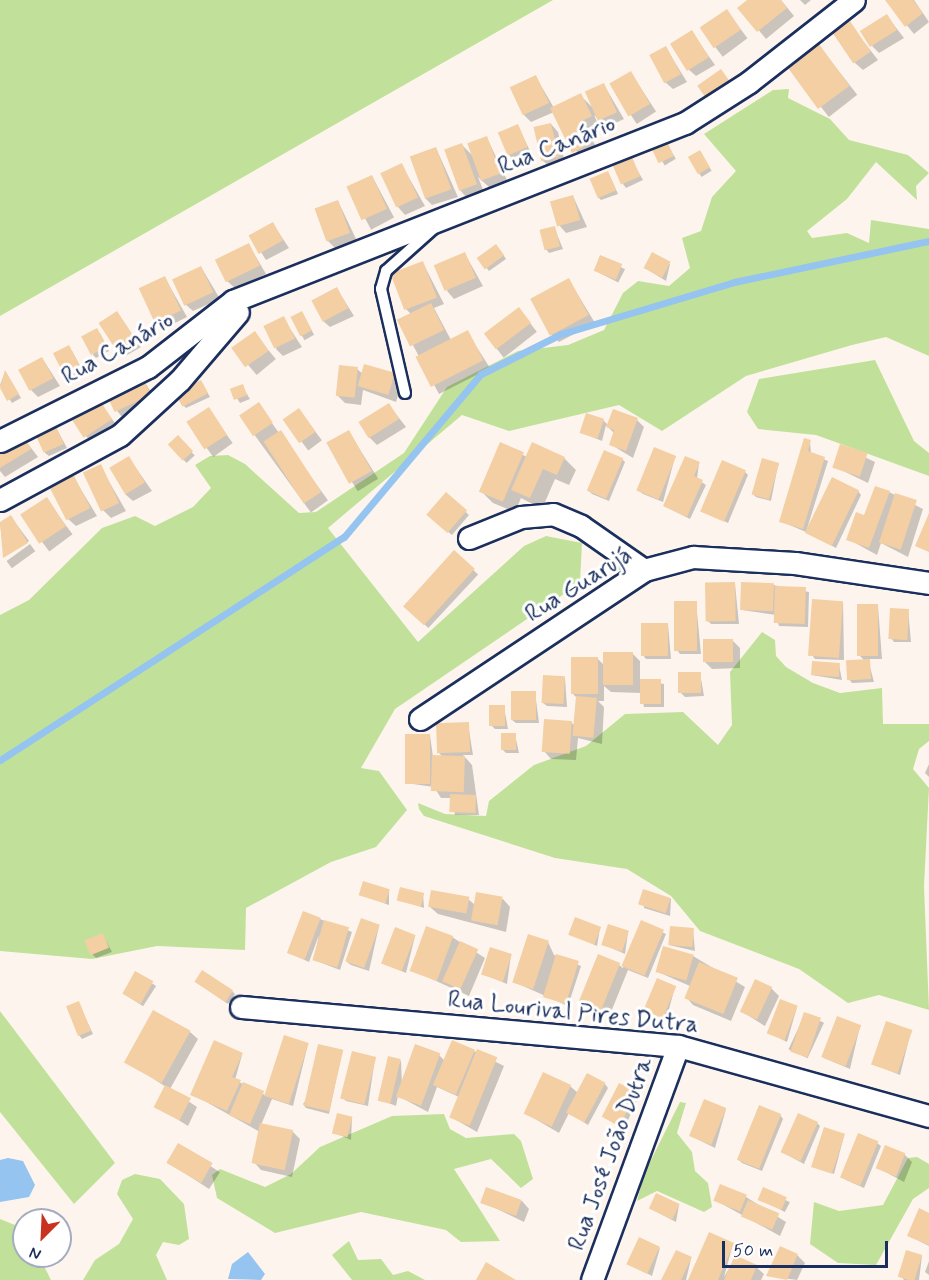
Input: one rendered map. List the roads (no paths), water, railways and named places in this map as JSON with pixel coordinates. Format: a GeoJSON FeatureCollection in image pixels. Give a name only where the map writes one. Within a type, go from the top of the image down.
{"type":"FeatureCollection","features":[{"type":"Feature","properties":{"kind":"street","name":"Rua Canário"},"geometry":{"type":"LineString","coordinates":[[0,441],[148,367],[233,301],[685,123],[748,82],[854,0]]}},
{"type":"Feature","properties":{"kind":"street","name":"Rua Canário"},"geometry":{"type":"LineString","coordinates":[[0,500],[128,428],[180,380],[253,293]]}},
{"type":"Feature","properties":{"kind":"street"},"geometry":{"type":"LineString","coordinates":[[469,538],[521,517],[553,514],[581,526],[644,570]]}},
{"type":"Feature","properties":{"kind":"street","name":"Rua Guarujá"},"geometry":{"type":"LineString","coordinates":[[420,719],[644,570],[693,557],[795,563],[929,583]]}},
{"type":"Feature","properties":{"kind":"street","name":"Rua Lourival Pires Dutra"},"geometry":{"type":"LineString","coordinates":[[241,1007],[678,1046],[929,1116]]}},
{"type":"Feature","properties":{"kind":"street","name":"Rua José João Dutra"},"geometry":{"type":"LineString","coordinates":[[592,1280],[678,1046]]}},
{"type":"Feature","properties":{"kind":"lane"},"geometry":{"type":"LineString","coordinates":[[405,393],[381,289],[386,271],[452,213]]}},
{"type":"Feature","properties":{"kind":"water"},"geometry":{"type":"Polygon","coordinates":[[[8,1158],[23,1161],[35,1185],[29,1197],[0,1202],[0,1160],[8,1158]]]}},
{"type":"Feature","properties":{"kind":"water"},"geometry":{"type":"Polygon","coordinates":[[[248,1252],[265,1274],[261,1280],[228,1279],[232,1264],[248,1252]]]}},
{"type":"Feature","properties":{"kind":"waterway"},"geometry":{"type":"LineString","coordinates":[[0,760],[344,537],[481,374],[561,334],[734,282],[929,241]]}}]}
